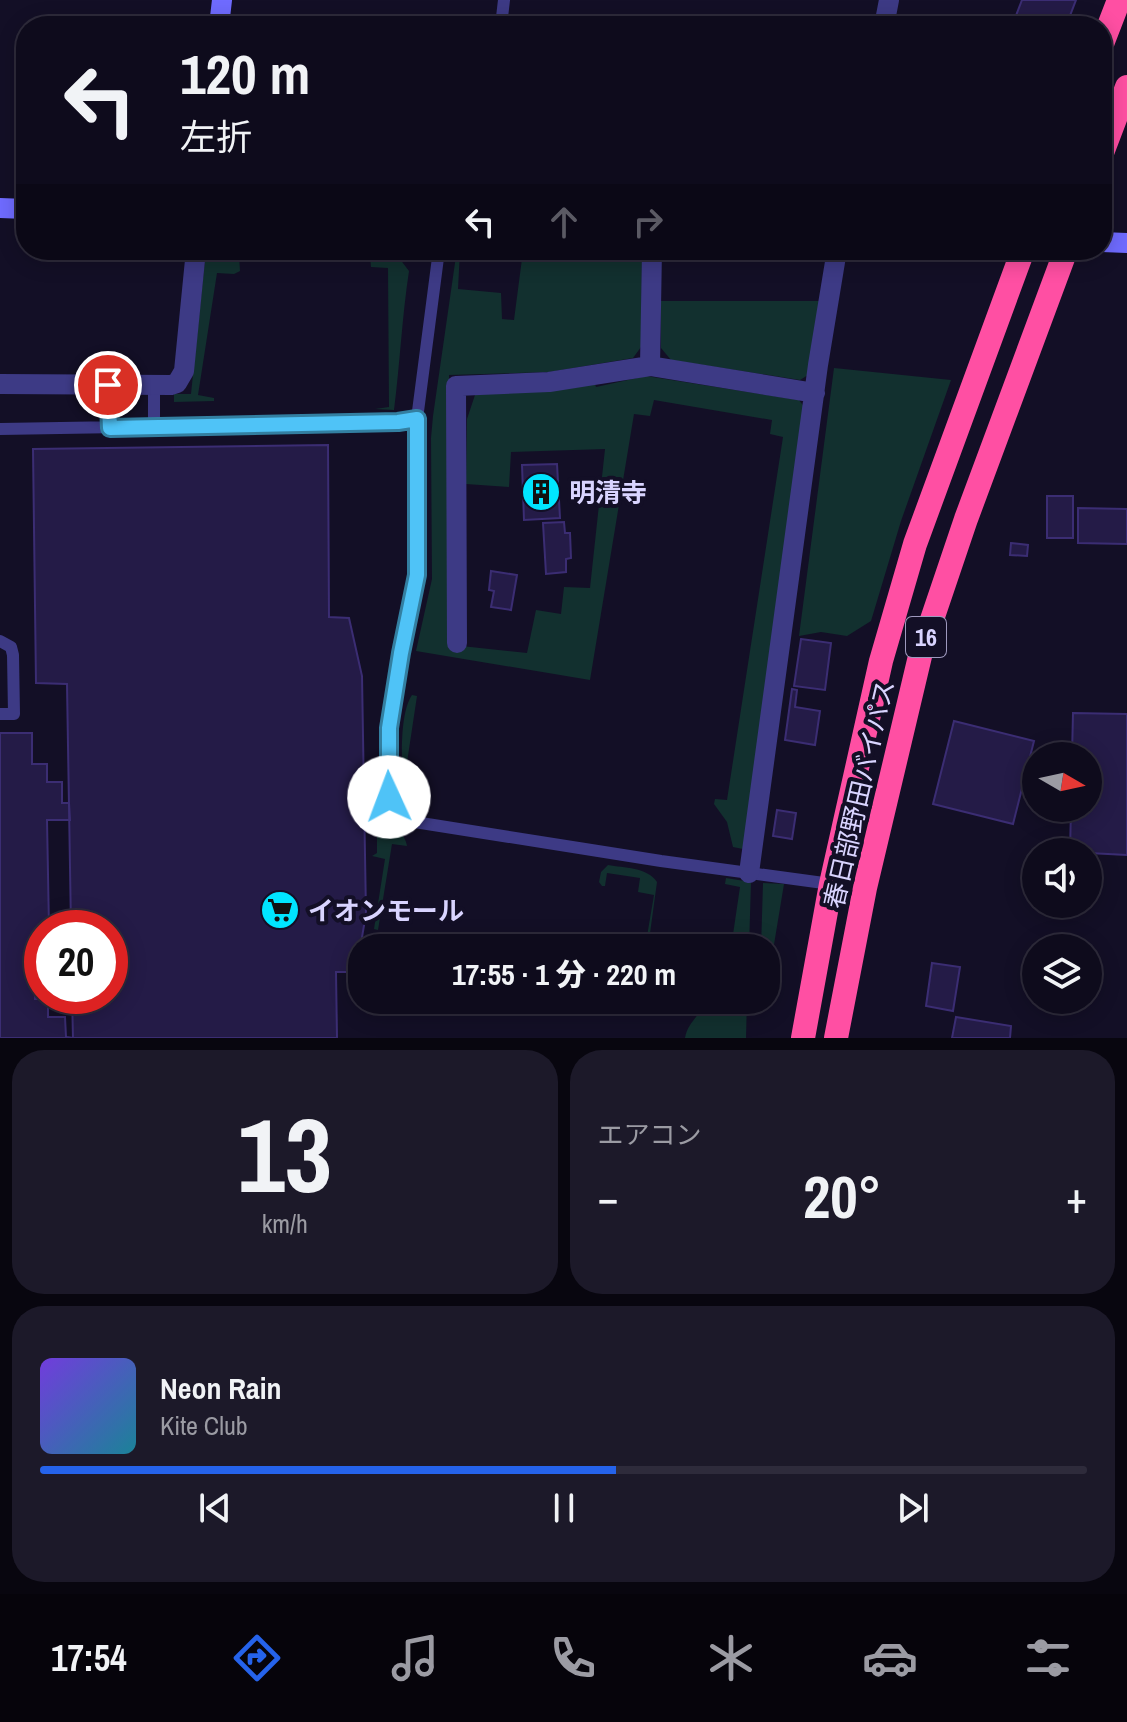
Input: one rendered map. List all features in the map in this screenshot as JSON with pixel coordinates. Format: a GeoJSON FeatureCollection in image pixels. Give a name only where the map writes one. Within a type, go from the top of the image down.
{"type":"FeatureCollection","features":[{"type":"Feature","properties":{"kind":"highway"},"geometry":{"type":"LineString","coordinates":[[1112,127],[1127,87]]}},
{"type":"Feature","properties":{"kind":"highway","name":"春日部野田バイパス"},"geometry":{"type":"LineString","coordinates":[[803,1038],[831,884],[881,661],[915,544],[1019,260]]}},
{"type":"Feature","properties":{"kind":"highway","name":"春日部野田バイパス"},"geometry":{"type":"LineString","coordinates":[[836,1038],[865,888],[921,652],[966,519],[1062,260]]}},
{"type":"Feature","properties":{"kind":"street"},"geometry":{"type":"LineString","coordinates":[[0,384],[177,383],[184,371],[195,260]]}},
{"type":"Feature","properties":{"kind":"street"},"geometry":{"type":"LineString","coordinates":[[650,366],[652,260]]}},
{"type":"Feature","properties":{"kind":"street"},"geometry":{"type":"LineString","coordinates":[[749,873],[835,260]]}},
{"type":"Feature","properties":{"kind":"street"},"geometry":{"type":"LineString","coordinates":[[457,643],[456,386],[549,382],[650,366],[815,393]]}},
{"type":"Feature","properties":{"kind":"lane"},"geometry":{"type":"LineString","coordinates":[[438,260],[417,419],[417,575],[389,728],[389,797],[396,812],[408,821],[831,884]]}},
{"type":"Feature","properties":{"kind":"lane"},"geometry":{"type":"LineString","coordinates":[[108,385],[110,428]]}},
{"type":"Feature","properties":{"kind":"lane"},"geometry":{"type":"LineString","coordinates":[[154,385],[154,427]]}},
{"type":"Feature","properties":{"kind":"lane"},"geometry":{"type":"LineString","coordinates":[[0,429],[398,422],[417,419]]}},
{"type":"Feature","properties":{"kind":"lane"},"geometry":{"type":"LineString","coordinates":[[0,641],[11,647],[13,655],[14,714],[0,714]]}},
{"type":"Feature","properties":{"kind":"green space"},"geometry":{"type":"Polygon","coordinates":[[[205,260],[239,260],[240,271],[234,274],[217,273],[198,395],[214,398],[214,401],[174,402],[174,394],[191,394],[205,260]]]}},
{"type":"Feature","properties":{"kind":"green space"},"geometry":{"type":"Polygon","coordinates":[[[370,260],[401,260],[409,271],[394,410],[375,409],[389,407],[388,268],[371,267],[370,260]]]}},
{"type":"Feature","properties":{"kind":"green space"},"geometry":{"type":"Polygon","coordinates":[[[455,260],[460,260],[458,289],[501,293],[502,319],[514,320],[522,260],[642,260],[641,347],[633,358],[549,372],[449,375],[452,645],[527,653],[536,610],[561,614],[564,587],[590,588],[605,449],[511,452],[509,487],[466,484],[467,419],[475,395],[595,384],[596,387],[646,376],[799,400],[805,408],[743,849],[733,847],[727,822],[714,804],[715,799],[727,800],[783,437],[770,434],[772,420],[654,400],[650,416],[634,414],[590,680],[416,651],[432,579],[433,416],[455,260]]]}},
{"type":"Feature","properties":{"kind":"green space"},"geometry":{"type":"Polygon","coordinates":[[[661,301],[820,301],[808,375],[800,380],[671,360],[661,348],[661,301]]]}},
{"type":"Feature","properties":{"kind":"green space"},"geometry":{"type":"Polygon","coordinates":[[[834,368],[951,380],[901,521],[871,621],[847,636],[821,632],[799,636],[834,368]]]}},
{"type":"Feature","properties":{"kind":"green space"},"geometry":{"type":"Polygon","coordinates":[[[412,695],[417,696],[406,769],[420,772],[416,798],[404,796],[402,773],[403,730],[412,695]]]}},
{"type":"Feature","properties":{"kind":"green space"},"geometry":{"type":"Polygon","coordinates":[[[374,802],[385,819],[404,837],[407,846],[392,844],[378,930],[374,929],[385,859],[372,856],[377,853],[377,809],[371,809],[374,802]]]}},
{"type":"Feature","properties":{"kind":"green space"},"geometry":{"type":"Polygon","coordinates":[[[608,865],[628,868],[647,873],[657,882],[650,934],[647,934],[654,895],[638,892],[640,878],[607,873],[605,886],[602,886],[599,882],[601,872],[608,865]]]}},
{"type":"Feature","properties":{"kind":"green space"},"geometry":{"type":"Polygon","coordinates":[[[726,878],[751,882],[749,934],[733,934],[740,887],[725,884],[726,878]]]}},
{"type":"Feature","properties":{"kind":"green space"},"geometry":{"type":"Polygon","coordinates":[[[763,883],[784,884],[776,934],[761,934],[763,883]]]}},
{"type":"Feature","properties":{"kind":"green space"},"geometry":{"type":"Polygon","coordinates":[[[698,1014],[747,1014],[746,1038],[685,1038],[698,1014]]]}},
{"type":"Feature","properties":{"kind":"building"},"geometry":{"type":"Polygon","coordinates":[[[1022,0],[1076,0],[1070,16],[1016,16],[1022,0]]]}},
{"type":"Feature","properties":{"kind":"building"},"geometry":{"type":"Polygon","coordinates":[[[328,445],[329,617],[349,618],[362,676],[366,914],[363,934],[348,934],[348,972],[336,972],[337,1038],[73,1038],[72,1014],[128,1014],[128,910],[71,910],[67,684],[36,683],[33,449],[328,445]]]}},
{"type":"Feature","properties":{"kind":"building","name":"明清寺"},"geometry":{"type":"Polygon","coordinates":[[[557,464],[560,518],[524,520],[522,465],[557,464]]]}},
{"type":"Feature","properties":{"kind":"building"},"geometry":{"type":"Polygon","coordinates":[[[1047,496],[1073,496],[1073,538],[1047,538],[1047,496]]]}},
{"type":"Feature","properties":{"kind":"building"},"geometry":{"type":"Polygon","coordinates":[[[1078,508],[1127,509],[1127,544],[1078,543],[1078,508]]]}},
{"type":"Feature","properties":{"kind":"building"},"geometry":{"type":"Polygon","coordinates":[[[564,522],[565,533],[570,533],[571,558],[566,559],[566,572],[546,574],[543,523],[564,522]]]}},
{"type":"Feature","properties":{"kind":"building"},"geometry":{"type":"Polygon","coordinates":[[[1011,543],[1028,545],[1027,556],[1010,555],[1011,543]]]}},
{"type":"Feature","properties":{"kind":"building"},"geometry":{"type":"Polygon","coordinates":[[[491,571],[517,575],[511,610],[491,607],[494,591],[489,590],[491,571]]]}},
{"type":"Feature","properties":{"kind":"building"},"geometry":{"type":"Polygon","coordinates":[[[801,639],[831,643],[825,690],[794,686],[801,639]]]}},
{"type":"Feature","properties":{"kind":"building"},"geometry":{"type":"Polygon","coordinates":[[[792,689],[797,690],[795,707],[820,711],[815,745],[785,740],[792,689]]]}},
{"type":"Feature","properties":{"kind":"building"},"geometry":{"type":"Polygon","coordinates":[[[1073,713],[1127,714],[1127,855],[1102,854],[1102,838],[1070,838],[1071,822],[1102,822],[1102,742],[1072,742],[1073,713]]]}},
{"type":"Feature","properties":{"kind":"building"},"geometry":{"type":"Polygon","coordinates":[[[954,721],[1034,741],[1022,742],[1022,788],[1013,824],[933,804],[954,721]]]}},
{"type":"Feature","properties":{"kind":"building"},"geometry":{"type":"Polygon","coordinates":[[[0,733],[32,733],[32,764],[47,764],[47,782],[62,782],[62,803],[69,803],[70,820],[47,820],[49,910],[24,910],[24,1014],[65,1017],[66,1037],[73,1038],[0,1038],[0,733]]]}},
{"type":"Feature","properties":{"kind":"building"},"geometry":{"type":"Polygon","coordinates":[[[777,810],[796,813],[792,839],[773,836],[777,810]]]}},
{"type":"Feature","properties":{"kind":"building"},"geometry":{"type":"Polygon","coordinates":[[[932,963],[960,967],[953,1011],[926,1006],[932,963]]]}},
{"type":"Feature","properties":{"kind":"building"},"geometry":{"type":"Polygon","coordinates":[[[956,1017],[1011,1026],[1010,1038],[952,1038],[956,1017]]]}},
{"type":"Feature","properties":{"kind":"place","name":"明清寺"},"geometry":{"type":"Point","coordinates":[541,492]}},
{"type":"Feature","properties":{"kind":"place","name":"イオンモール"},"geometry":{"type":"Point","coordinates":[280,910]}},
{"type":"Feature","properties":{"kind":"route"},"geometry":{"type":"LineString","coordinates":[[108,385],[110,428],[398,422],[417,419],[417,575],[389,728],[389,797]]}}]}
